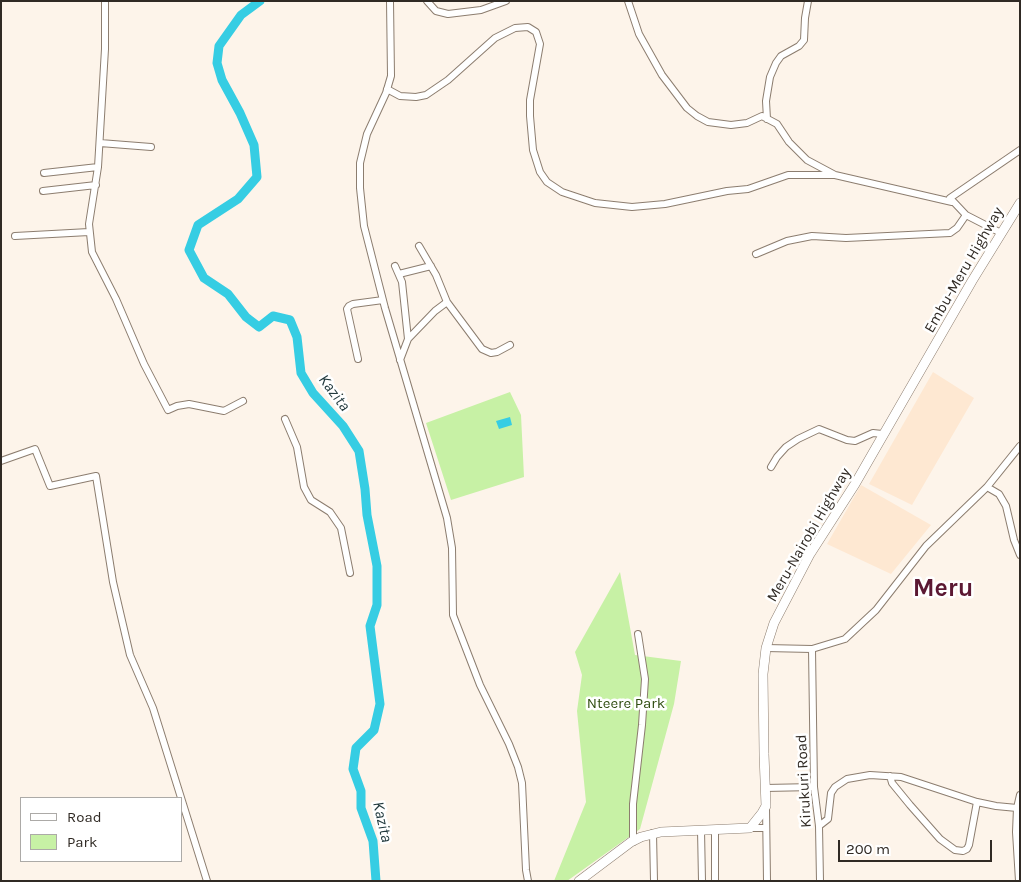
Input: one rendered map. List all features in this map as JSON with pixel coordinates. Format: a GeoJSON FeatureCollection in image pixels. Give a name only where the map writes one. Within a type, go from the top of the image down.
{"type":"FeatureCollection","features":[{"type":"Feature","properties":{"kind":"highway","name":"Embu-Meru Highway"},"geometry":{"type":"LineString","coordinates":[[933,350],[1020,203]]}},
{"type":"Feature","properties":{"kind":"highway","name":"Meru-Nairobi Highway"},"geometry":{"type":"LineString","coordinates":[[766,806],[763,683],[766,648],[774,623],[810,554],[855,484],[882,434],[933,350]]}},
{"type":"Feature","properties":{"kind":"highway"},"geometry":{"type":"LineString","coordinates":[[579,881],[633,842],[653,833],[750,828],[759,819],[766,806]]}},
{"type":"Feature","properties":{"kind":"street"},"geometry":{"type":"LineString","coordinates":[[105,1],[100,143],[89,232],[92,252],[116,299],[144,364],[168,410],[189,404],[224,411],[243,401]]}},
{"type":"Feature","properties":{"kind":"street"},"geometry":{"type":"LineString","coordinates":[[390,1],[389,40],[391,69],[387,89],[367,134],[360,163],[360,188],[364,226],[400,361],[447,518],[452,548],[453,615],[480,685],[509,744],[518,767],[522,783],[528,881]]}},
{"type":"Feature","properties":{"kind":"street"},"geometry":{"type":"LineString","coordinates":[[427,1],[436,11],[448,14],[481,10],[506,1]]}},
{"type":"Feature","properties":{"kind":"street"},"geometry":{"type":"LineString","coordinates":[[628,1],[639,34],[649,53],[662,75],[687,108],[708,122],[720,125],[740,125],[762,116],[777,124],[789,142],[807,160],[835,175]]}},
{"type":"Feature","properties":{"kind":"street"},"geometry":{"type":"LineString","coordinates":[[767,119],[766,101],[770,77],[781,56],[800,46],[804,40],[808,1]]}},
{"type":"Feature","properties":{"kind":"street"},"geometry":{"type":"LineString","coordinates":[[387,89],[400,96],[416,97],[426,95],[448,80],[495,38],[514,28],[528,27],[536,32],[540,44],[530,100],[533,150],[540,172],[547,182],[562,192],[595,202],[632,207],[665,204],[727,191],[748,189],[788,175],[835,175],[951,200],[966,215],[1001,233]]}},
{"type":"Feature","properties":{"kind":"street"},"geometry":{"type":"LineString","coordinates":[[100,143],[151,147]]}},
{"type":"Feature","properties":{"kind":"street"},"geometry":{"type":"LineString","coordinates":[[951,200],[1020,150]]}},
{"type":"Feature","properties":{"kind":"street"},"geometry":{"type":"LineString","coordinates":[[44,173],[98,167]]}},
{"type":"Feature","properties":{"kind":"street"},"geometry":{"type":"LineString","coordinates":[[43,191],[96,185]]}},
{"type":"Feature","properties":{"kind":"street"},"geometry":{"type":"LineString","coordinates":[[756,254],[787,241],[806,237],[846,238],[950,233],[957,228],[966,215]]}},
{"type":"Feature","properties":{"kind":"street"},"geometry":{"type":"LineString","coordinates":[[15,236],[89,232]]}},
{"type":"Feature","properties":{"kind":"street"},"geometry":{"type":"LineString","coordinates":[[419,246],[431,266],[447,302],[482,350],[491,354],[510,345]]}},
{"type":"Feature","properties":{"kind":"street"},"geometry":{"type":"LineString","coordinates":[[395,266],[404,292],[408,340]]}},
{"type":"Feature","properties":{"kind":"street"},"geometry":{"type":"LineString","coordinates":[[399,274],[431,266]]}},
{"type":"Feature","properties":{"kind":"street"},"geometry":{"type":"LineString","coordinates":[[358,359],[347,310],[349,306],[354,304],[383,300]]}},
{"type":"Feature","properties":{"kind":"street"},"geometry":{"type":"LineString","coordinates":[[400,361],[408,340],[435,311],[447,302]]}},
{"type":"Feature","properties":{"kind":"street"},"geometry":{"type":"LineString","coordinates":[[284,420],[297,446],[304,487],[312,500],[330,512],[341,528],[344,551],[350,573]]}},
{"type":"Feature","properties":{"kind":"street"},"geometry":{"type":"LineString","coordinates":[[771,467],[776,457],[786,447],[819,429],[847,440],[855,440],[874,433],[882,434]]}},
{"type":"Feature","properties":{"kind":"street"},"geometry":{"type":"LineString","coordinates":[[766,648],[812,649],[845,639],[876,610],[926,546],[987,487],[1020,446]]}},
{"type":"Feature","properties":{"kind":"street"},"geometry":{"type":"LineString","coordinates":[[1,461],[35,449],[50,486],[96,476],[113,582],[130,655],[153,708],[181,797]]}},
{"type":"Feature","properties":{"kind":"street"},"geometry":{"type":"LineString","coordinates":[[987,487],[999,494],[1006,506],[1014,540],[1020,555]]}},
{"type":"Feature","properties":{"kind":"street"},"geometry":{"type":"LineString","coordinates":[[633,842],[633,804],[645,679],[638,634]]}},
{"type":"Feature","properties":{"kind":"street","name":"Kirukuri Road"},"geometry":{"type":"LineString","coordinates":[[812,649],[814,786],[819,826],[820,881]]}},
{"type":"Feature","properties":{"kind":"street"},"geometry":{"type":"LineString","coordinates":[[819,826],[828,819],[831,793],[835,786],[848,780],[870,775],[890,776],[922,783],[978,802],[1017,808]]}},
{"type":"Feature","properties":{"kind":"street"},"geometry":{"type":"LineString","coordinates":[[890,776],[892,783],[940,839],[955,850],[963,851],[969,845],[978,802]]}},
{"type":"Feature","properties":{"kind":"street"},"geometry":{"type":"LineString","coordinates":[[765,788],[814,786]]}},
{"type":"Feature","properties":{"kind":"street"},"geometry":{"type":"LineString","coordinates":[[1019,881],[1016,832],[1017,808],[1020,795]]}},
{"type":"Feature","properties":{"kind":"street"},"geometry":{"type":"LineString","coordinates":[[182,799],[208,881]]}},
{"type":"Feature","properties":{"kind":"street"},"geometry":{"type":"LineString","coordinates":[[766,806],[767,881]]}},
{"type":"Feature","properties":{"kind":"street"},"geometry":{"type":"LineString","coordinates":[[750,828],[766,828]]}},
{"type":"Feature","properties":{"kind":"street"},"geometry":{"type":"LineString","coordinates":[[701,830],[702,881]]}},
{"type":"Feature","properties":{"kind":"street"},"geometry":{"type":"LineString","coordinates":[[715,831],[715,881]]}},
{"type":"Feature","properties":{"kind":"street"},"geometry":{"type":"LineString","coordinates":[[653,833],[654,881]]}},
{"type":"Feature","properties":{"kind":"shaded area"},"geometry":{"type":"Polygon","coordinates":[[[933,372],[974,398],[912,505],[869,484],[933,372]]]}},
{"type":"Feature","properties":{"kind":"shaded area"},"geometry":{"type":"Polygon","coordinates":[[[861,485],[931,525],[891,574],[827,544],[861,485]]]}},
{"type":"Feature","properties":{"kind":"green space"},"geometry":{"type":"Polygon","coordinates":[[[510,392],[521,415],[524,477],[451,500],[426,423],[510,392]]]}},
{"type":"Feature","properties":{"kind":"green space","name":"Nteere Park"},"geometry":{"type":"Polygon","coordinates":[[[620,572],[635,655],[681,661],[674,704],[640,829],[567,881],[554,881],[586,802],[577,711],[582,675],[575,652],[620,572]]]}},
{"type":"Feature","properties":{"kind":"water"},"geometry":{"type":"Polygon","coordinates":[[[510,417],[512,425],[499,429],[496,421],[510,417]]]}},
{"type":"Feature","properties":{"kind":"waterway","name":"Kazita"},"geometry":{"type":"LineString","coordinates":[[260,1],[241,15],[219,46],[217,63],[222,80],[240,113],[254,145],[257,177],[238,199],[198,225],[189,250],[204,278],[228,294],[246,317],[259,327],[273,316],[290,320],[297,337],[301,373],[313,393],[343,426],[359,451],[367,515],[377,566],[377,605],[370,626],[380,704],[374,730],[356,748],[353,769],[361,791],[361,808],[373,841],[376,881]]}},
{"type":"Feature","properties":{"kind":"district","name":"Meru"},"geometry":{"type":"Point","coordinates":[943,589]}}]}
